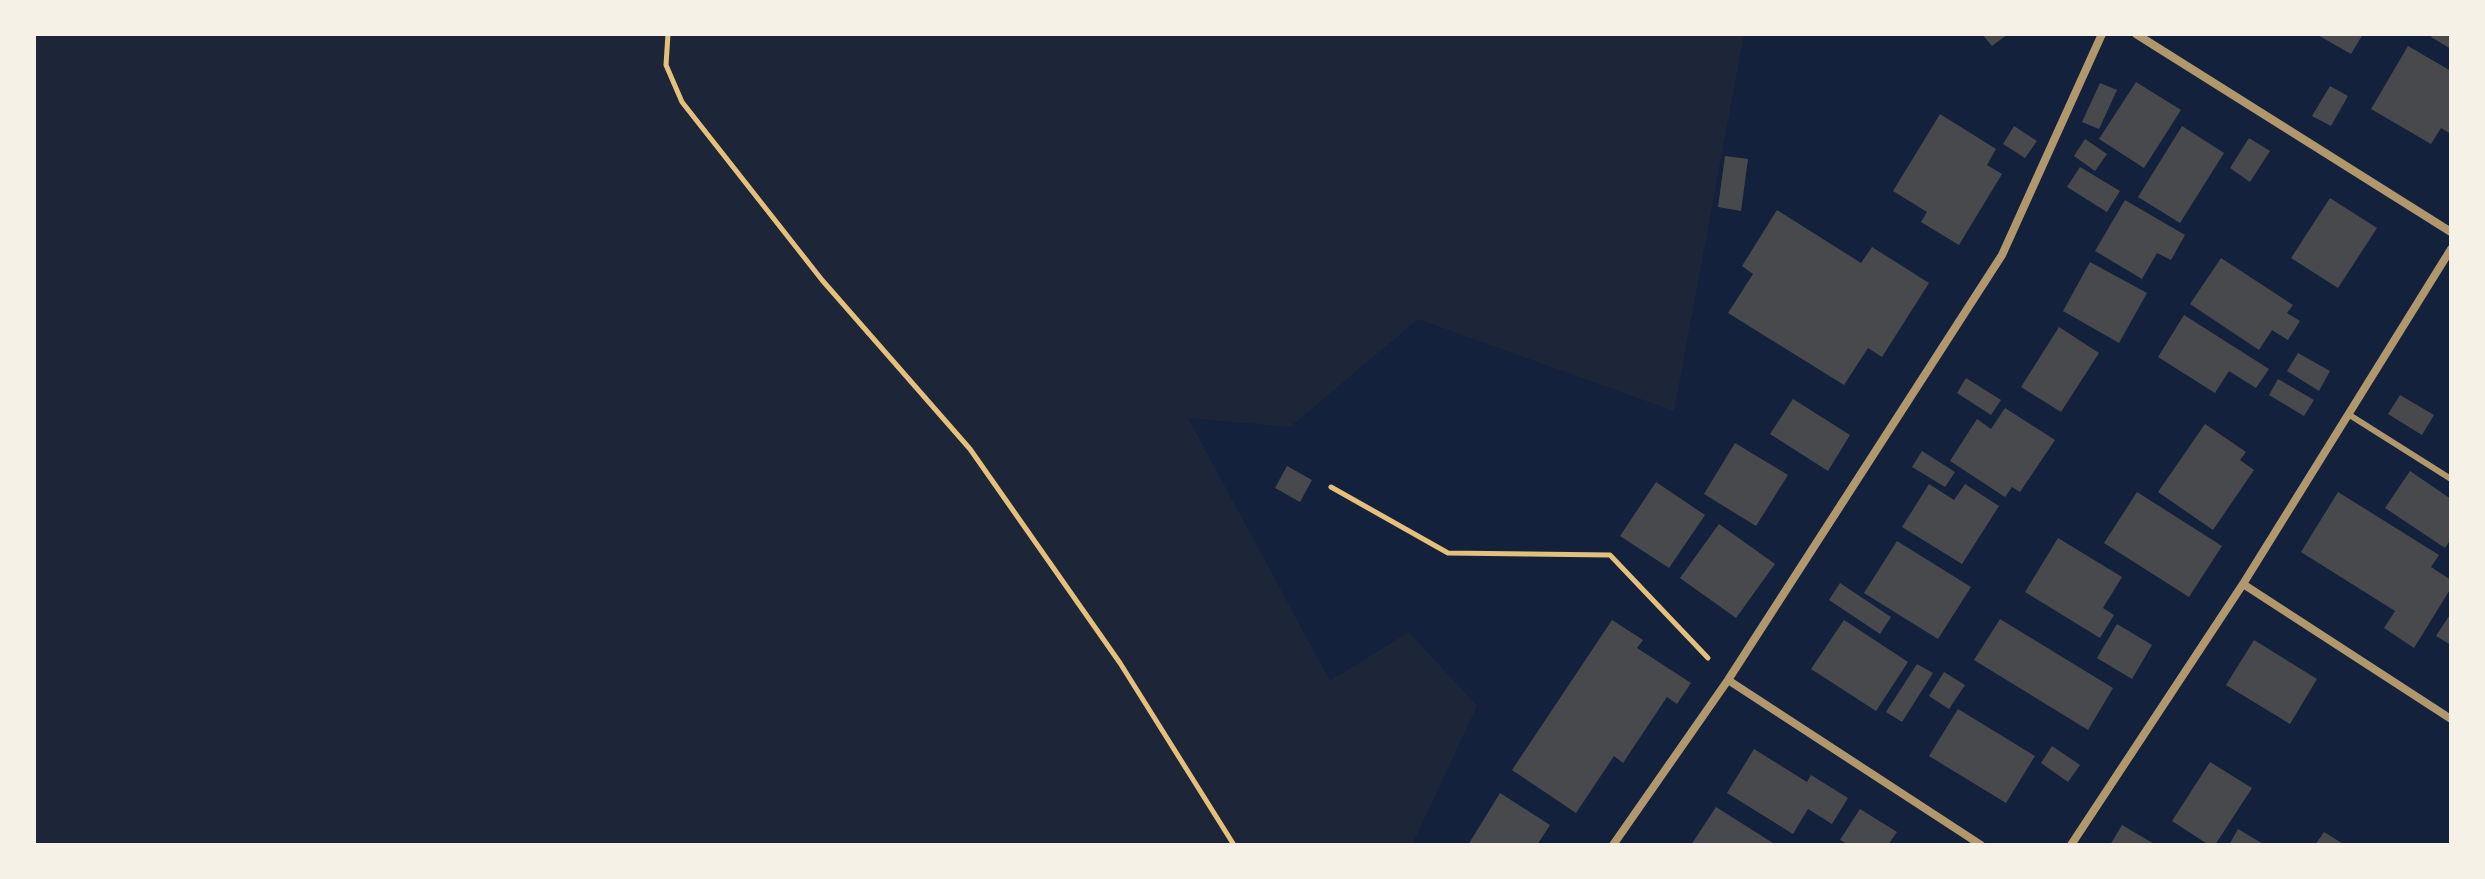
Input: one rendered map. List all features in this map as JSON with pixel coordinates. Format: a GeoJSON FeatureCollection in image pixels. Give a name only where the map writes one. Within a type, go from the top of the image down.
{"type":"FeatureCollection","features":[{"type":"Feature","properties":{"kind":"street"},"geometry":{"type":"LineString","coordinates":[[1613,845],[1728,680],[2002,255],[2102,34]]}},
{"type":"Feature","properties":{"kind":"street"},"geometry":{"type":"LineString","coordinates":[[2136,34],[2451,232]]}},
{"type":"Feature","properties":{"kind":"street"},"geometry":{"type":"LineString","coordinates":[[2071,845],[2243,584],[2451,249]]}},
{"type":"Feature","properties":{"kind":"street"},"geometry":{"type":"LineString","coordinates":[[2243,584],[2451,719]]}},
{"type":"Feature","properties":{"kind":"street"},"geometry":{"type":"LineString","coordinates":[[1728,680],[1981,845]]}},
{"type":"Feature","properties":{"kind":"lane"},"geometry":{"type":"LineString","coordinates":[[2348,414],[2451,479]]}},
{"type":"Feature","properties":{"kind":"path"},"geometry":{"type":"LineString","coordinates":[[668,34],[666,65],[682,102],[822,280],[970,449],[1120,663],[1234,845]]}},
{"type":"Feature","properties":{"kind":"path"},"geometry":{"type":"LineString","coordinates":[[1331,487],[1448,553],[1610,555],[1728,680]]}},
{"type":"Feature","properties":{"kind":"shaded area"},"geometry":{"type":"Polygon","coordinates":[[[34,34],[1744,34],[1674,411],[1418,319],[1290,427],[1188,418],[1330,681],[1409,632],[1477,706],[1412,845],[34,845],[34,34]]]}},
{"type":"Feature","properties":{"kind":"building"},"geometry":{"type":"Polygon","coordinates":[[[1982,34],[2008,34],[1992,46],[1982,34]]]}},
{"type":"Feature","properties":{"kind":"building"},"geometry":{"type":"Polygon","coordinates":[[[2316,34],[2363,34],[2351,54],[2316,34]]]}},
{"type":"Feature","properties":{"kind":"building"},"geometry":{"type":"Polygon","coordinates":[[[2433,34],[2451,34],[2451,49],[2431,37],[2433,34]]]}},
{"type":"Feature","properties":{"kind":"building"},"geometry":{"type":"Polygon","coordinates":[[[2408,46],[2451,71],[2451,134],[2441,128],[2431,144],[2371,109],[2408,46]]]}},
{"type":"Feature","properties":{"kind":"building"},"geometry":{"type":"Polygon","coordinates":[[[2136,82],[2181,110],[2144,168],[2099,139],[2136,82]]]}},
{"type":"Feature","properties":{"kind":"building"},"geometry":{"type":"Polygon","coordinates":[[[2100,83],[2117,90],[2099,129],[2082,122],[2100,83]]]}},
{"type":"Feature","properties":{"kind":"building"},"geometry":{"type":"Polygon","coordinates":[[[2330,86],[2348,96],[2331,126],[2312,116],[2330,86]]]}},
{"type":"Feature","properties":{"kind":"building"},"geometry":{"type":"Polygon","coordinates":[[[1940,114],[1996,149],[1987,165],[2002,174],[1959,245],[1921,222],[1927,212],[1893,191],[1940,114]]]}},
{"type":"Feature","properties":{"kind":"building"},"geometry":{"type":"Polygon","coordinates":[[[2014,126],[2037,141],[2025,158],[2003,144],[2014,126]]]}},
{"type":"Feature","properties":{"kind":"building"},"geometry":{"type":"Polygon","coordinates":[[[2182,126],[2224,153],[2180,223],[2138,197],[2182,126]]]}},
{"type":"Feature","properties":{"kind":"building"},"geometry":{"type":"Polygon","coordinates":[[[2249,138],[2270,151],[2250,182],[2230,168],[2249,138]]]}},
{"type":"Feature","properties":{"kind":"building"},"geometry":{"type":"Polygon","coordinates":[[[2085,139],[2107,154],[2095,171],[2074,156],[2085,139]]]}},
{"type":"Feature","properties":{"kind":"building"},"geometry":{"type":"Polygon","coordinates":[[[1725,156],[1748,159],[1741,211],[1718,207],[1725,156]]]}},
{"type":"Feature","properties":{"kind":"building"},"geometry":{"type":"Polygon","coordinates":[[[2080,167],[2120,191],[2107,212],[2067,187],[2080,167]]]}},
{"type":"Feature","properties":{"kind":"building"},"geometry":{"type":"Polygon","coordinates":[[[2330,198],[2377,228],[2338,288],[2291,258],[2330,198]]]}},
{"type":"Feature","properties":{"kind":"building"},"geometry":{"type":"Polygon","coordinates":[[[2125,200],[2185,235],[2171,260],[2157,253],[2142,279],[2095,251],[2125,200]]]}},
{"type":"Feature","properties":{"kind":"building"},"geometry":{"type":"Polygon","coordinates":[[[1777,210],[1861,263],[1872,247],[1929,283],[1882,357],[1868,348],[1844,385],[1728,313],[1753,274],[1742,266],[1777,210]]]}},
{"type":"Feature","properties":{"kind":"building"},"geometry":{"type":"Polygon","coordinates":[[[2221,258],[2293,305],[2287,313],[2300,321],[2288,340],[2272,330],[2259,350],[2190,304],[2221,258]]]}},
{"type":"Feature","properties":{"kind":"building"},"geometry":{"type":"Polygon","coordinates":[[[2090,262],[2147,293],[2119,343],[2063,311],[2090,262]]]}},
{"type":"Feature","properties":{"kind":"building"},"geometry":{"type":"Polygon","coordinates":[[[2184,315],[2269,369],[2256,388],[2229,371],[2215,393],[2158,357],[2184,315]]]}},
{"type":"Feature","properties":{"kind":"building"},"geometry":{"type":"Polygon","coordinates":[[[2059,327],[2099,353],[2061,412],[2021,387],[2059,327]]]}},
{"type":"Feature","properties":{"kind":"building"},"geometry":{"type":"Polygon","coordinates":[[[2298,353],[2330,371],[2319,391],[2287,371],[2298,353]]]}},
{"type":"Feature","properties":{"kind":"building"},"geometry":{"type":"Polygon","coordinates":[[[1966,378],[2001,400],[1991,415],[1957,393],[1966,378]]]}},
{"type":"Feature","properties":{"kind":"building"},"geometry":{"type":"Polygon","coordinates":[[[2278,379],[2314,400],[2304,416],[2269,395],[2278,379]]]}},
{"type":"Feature","properties":{"kind":"building"},"geometry":{"type":"Polygon","coordinates":[[[2400,395],[2434,415],[2422,435],[2388,414],[2400,395]]]}},
{"type":"Feature","properties":{"kind":"building"},"geometry":{"type":"Polygon","coordinates":[[[1793,399],[1850,435],[1828,471],[1770,434],[1793,399]]]}},
{"type":"Feature","properties":{"kind":"building"},"geometry":{"type":"Polygon","coordinates":[[[2005,408],[2055,440],[2020,492],[2012,487],[2005,497],[1950,461],[1977,419],[1991,429],[2005,408]]]}},
{"type":"Feature","properties":{"kind":"building"},"geometry":{"type":"Polygon","coordinates":[[[2205,424],[2246,452],[2240,460],[2254,470],[2213,530],[2158,492],[2205,424]]]}},
{"type":"Feature","properties":{"kind":"building"},"geometry":{"type":"Polygon","coordinates":[[[1735,443],[1788,475],[1756,526],[1704,494],[1735,443]]]}},
{"type":"Feature","properties":{"kind":"building"},"geometry":{"type":"Polygon","coordinates":[[[1922,451],[1955,472],[1945,487],[1912,467],[1922,451]]]}},
{"type":"Feature","properties":{"kind":"building"},"geometry":{"type":"Polygon","coordinates":[[[1287,466],[1312,480],[1300,502],[1275,488],[1287,466]]]}},
{"type":"Feature","properties":{"kind":"building"},"geometry":{"type":"Polygon","coordinates":[[[2410,471],[2451,499],[2451,539],[2445,548],[2385,508],[2410,471]]]}},
{"type":"Feature","properties":{"kind":"building"},"geometry":{"type":"Polygon","coordinates":[[[1656,482],[1705,515],[1669,568],[1620,536],[1656,482]]]}},
{"type":"Feature","properties":{"kind":"building"},"geometry":{"type":"Polygon","coordinates":[[[1929,484],[1954,500],[1965,484],[1999,506],[1962,564],[1902,527],[1929,484]]]}},
{"type":"Feature","properties":{"kind":"building"},"geometry":{"type":"Polygon","coordinates":[[[2137,492],[2222,546],[2189,597],[2104,543],[2137,492]]]}},
{"type":"Feature","properties":{"kind":"building"},"geometry":{"type":"Polygon","coordinates":[[[2338,492],[2439,555],[2431,567],[2451,580],[2451,588],[2414,648],[2384,628],[2395,611],[2301,552],[2338,492]]]}},
{"type":"Feature","properties":{"kind":"building"},"geometry":{"type":"Polygon","coordinates":[[[1719,524],[1775,564],[1736,618],[1680,578],[1719,524]]]}},
{"type":"Feature","properties":{"kind":"building"},"geometry":{"type":"Polygon","coordinates":[[[2058,538],[2122,577],[2103,608],[2114,615],[2100,638],[2025,592],[2058,538]]]}},
{"type":"Feature","properties":{"kind":"building"},"geometry":{"type":"Polygon","coordinates":[[[1897,541],[1971,587],[1938,639],[1864,593],[1897,541]]]}},
{"type":"Feature","properties":{"kind":"building"},"geometry":{"type":"Polygon","coordinates":[[[1840,583],[1891,617],[1880,634],[1829,600],[1840,583]]]}},
{"type":"Feature","properties":{"kind":"building"},"geometry":{"type":"Polygon","coordinates":[[[2451,613],[2451,645],[2436,636],[2451,613]]]}},
{"type":"Feature","properties":{"kind":"building"},"geometry":{"type":"Polygon","coordinates":[[[2000,619],[2113,688],[2088,730],[1974,660],[2000,619]]]}},
{"type":"Feature","properties":{"kind":"building"},"geometry":{"type":"Polygon","coordinates":[[[1612,620],[1643,640],[1637,648],[1691,683],[1677,704],[1667,697],[1623,763],[1614,756],[1576,813],[1512,770],[1612,620]]]}},
{"type":"Feature","properties":{"kind":"building"},"geometry":{"type":"Polygon","coordinates":[[[1844,620],[1908,662],[1876,711],[1811,669],[1844,620]]]}},
{"type":"Feature","properties":{"kind":"building"},"geometry":{"type":"Polygon","coordinates":[[[2117,624],[2152,645],[2132,679],[2097,658],[2117,624]]]}},
{"type":"Feature","properties":{"kind":"building"},"geometry":{"type":"Polygon","coordinates":[[[2254,640],[2317,679],[2290,724],[2226,685],[2254,640]]]}},
{"type":"Feature","properties":{"kind":"building"},"geometry":{"type":"Polygon","coordinates":[[[1917,664],[1933,673],[1902,722],[1886,712],[1917,664]]]}},
{"type":"Feature","properties":{"kind":"building"},"geometry":{"type":"Polygon","coordinates":[[[1944,672],[1965,685],[1949,709],[1929,696],[1944,672]]]}},
{"type":"Feature","properties":{"kind":"building"},"geometry":{"type":"Polygon","coordinates":[[[1958,709],[2035,756],[2006,803],[1929,756],[1958,709]]]}},
{"type":"Feature","properties":{"kind":"building"},"geometry":{"type":"Polygon","coordinates":[[[2052,746],[2080,765],[2068,782],[2041,763],[2052,746]]]}},
{"type":"Feature","properties":{"kind":"building"},"geometry":{"type":"Polygon","coordinates":[[[1754,749],[1807,782],[1811,775],[1848,798],[1832,824],[1808,809],[1793,834],[1727,793],[1754,749]]]}},
{"type":"Feature","properties":{"kind":"building"},"geometry":{"type":"Polygon","coordinates":[[[2210,762],[2252,788],[2215,845],[2209,845],[2172,821],[2210,762]]]}},
{"type":"Feature","properties":{"kind":"building"},"geometry":{"type":"Polygon","coordinates":[[[1500,793],[1550,825],[1537,845],[1468,845],[1500,793]]]}},
{"type":"Feature","properties":{"kind":"building"},"geometry":{"type":"Polygon","coordinates":[[[1716,807],[1776,845],[1691,845],[1716,807]]]}},
{"type":"Feature","properties":{"kind":"building"},"geometry":{"type":"Polygon","coordinates":[[[1860,809],[1897,832],[1888,845],[1849,845],[1840,840],[1860,809]]]}},
{"type":"Feature","properties":{"kind":"building"},"geometry":{"type":"Polygon","coordinates":[[[2122,825],[2156,845],[2110,845],[2122,825]]]}},
{"type":"Feature","properties":{"kind":"building"},"geometry":{"type":"Polygon","coordinates":[[[2238,829],[2265,845],[2229,845],[2238,829]]]}},
{"type":"Feature","properties":{"kind":"building"},"geometry":{"type":"Polygon","coordinates":[[[2324,832],[2345,845],[2315,845],[2324,832]]]}}]}
